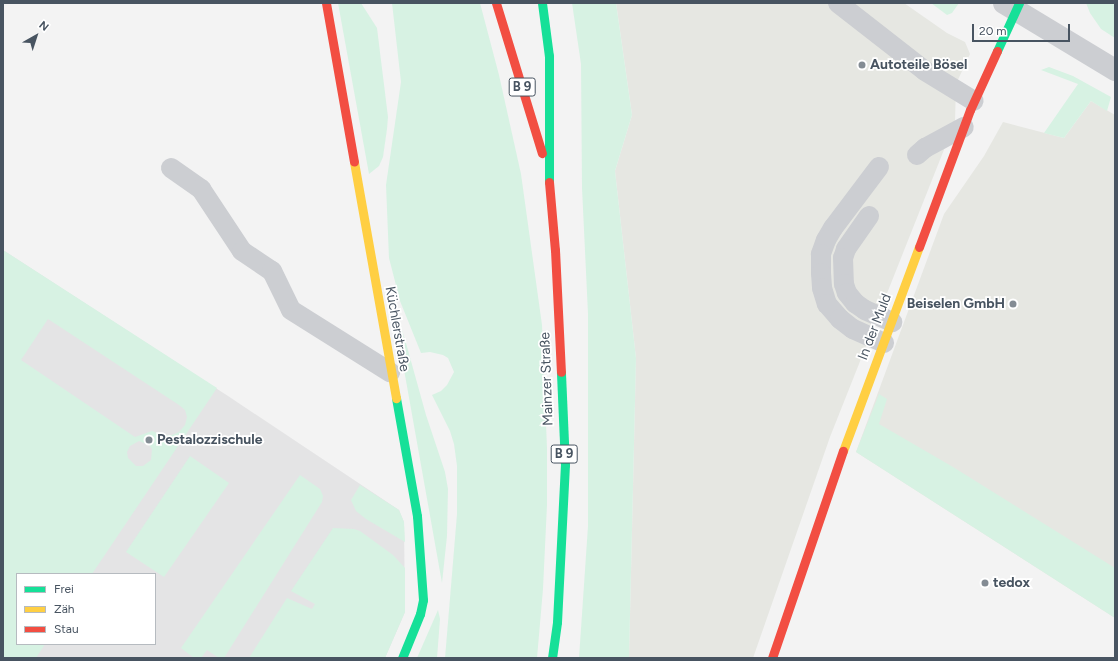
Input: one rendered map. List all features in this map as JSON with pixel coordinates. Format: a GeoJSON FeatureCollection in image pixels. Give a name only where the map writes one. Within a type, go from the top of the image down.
{"type":"FeatureCollection","features":[{"type":"Feature","properties":{"kind":"street","name":"Küchlerstraße"},"geometry":{"type":"LineString","coordinates":[[326,3],[390,372],[417,516],[423,583],[420,614],[402,658]]}},
{"type":"Feature","properties":{"kind":"street","name":"Mainzer Straße"},"geometry":{"type":"LineString","coordinates":[[496,3],[548,172]]}},
{"type":"Feature","properties":{"kind":"street","name":"Mainzer Straße"},"geometry":{"type":"LineString","coordinates":[[542,3],[549,56],[548,172],[556,250],[565,465],[557,622],[552,658]]}},
{"type":"Feature","properties":{"kind":"street","name":"In der Muld"},"geometry":{"type":"LineString","coordinates":[[772,658],[845,445],[964,127],[1013,6]]}},
{"type":"Feature","properties":{"kind":"street"},"geometry":{"type":"LineString","coordinates":[[1013,6],[1115,70]]}},
{"type":"Feature","properties":{"kind":"lane"},"geometry":{"type":"LineString","coordinates":[[838,3],[925,71],[974,101]]}},
{"type":"Feature","properties":{"kind":"lane"},"geometry":{"type":"LineString","coordinates":[[917,155],[925,148],[964,127]]}},
{"type":"Feature","properties":{"kind":"lane"},"geometry":{"type":"LineString","coordinates":[[879,167],[833,228],[826,240],[821,254],[820,273],[822,288],[827,304],[840,319],[853,330],[884,343]]}},
{"type":"Feature","properties":{"kind":"lane"},"geometry":{"type":"LineString","coordinates":[[171,168],[201,189],[242,251],[272,271],[291,310],[390,372]]}},
{"type":"Feature","properties":{"kind":"lane"},"geometry":{"type":"LineString","coordinates":[[869,216],[846,249],[843,258],[844,284],[847,293],[855,303],[865,310],[892,322]]}},
{"type":"Feature","properties":{"kind":"shaded area"},"geometry":{"type":"Polygon","coordinates":[[[616,3],[904,3],[947,33],[965,42],[970,54],[956,84],[955,122],[830,437],[753,658],[629,658],[636,358],[615,171],[632,115],[616,3]]]}},
{"type":"Feature","properties":{"kind":"shaded area","name":"Beiselen GmbH"},"geometry":{"type":"Polygon","coordinates":[[[1091,101],[1115,115],[1115,618],[856,452],[944,214],[984,156],[1003,122],[1064,138],[1091,101]]]}},
{"type":"Feature","properties":{"kind":"shaded area","name":"Pestalozzischule"},"geometry":{"type":"Polygon","coordinates":[[[3,250],[228,396],[399,510],[404,522],[405,612],[385,658],[3,658],[3,250]]]}},
{"type":"Feature","properties":{"kind":"green space"},"geometry":{"type":"Polygon","coordinates":[[[338,3],[361,3],[377,28],[388,117],[383,157],[379,166],[369,174],[338,3]]]}},
{"type":"Feature","properties":{"kind":"green space"},"geometry":{"type":"Polygon","coordinates":[[[392,3],[480,3],[499,75],[521,174],[542,325],[547,448],[547,505],[543,589],[537,658],[445,658],[457,514],[457,466],[454,444],[450,431],[432,395],[441,391],[447,385],[454,372],[448,358],[443,355],[430,352],[421,353],[400,301],[389,258],[386,185],[401,82],[392,3]]]}},
{"type":"Feature","properties":{"kind":"green space"},"geometry":{"type":"Polygon","coordinates":[[[572,3],[616,3],[632,115],[615,171],[636,358],[629,658],[579,658],[588,526],[588,314],[582,188],[581,64],[572,3]]]}},
{"type":"Feature","properties":{"kind":"green space"},"geometry":{"type":"Polygon","coordinates":[[[931,3],[959,3],[952,13],[947,15],[931,3]]]}},
{"type":"Feature","properties":{"kind":"green space"},"geometry":{"type":"Polygon","coordinates":[[[1086,3],[1115,3],[1115,38],[1101,29],[1090,13],[1086,3]]]}},
{"type":"Feature","properties":{"kind":"green space"},"geometry":{"type":"Polygon","coordinates":[[[1049,67],[1073,76],[1111,97],[1107,111],[1091,101],[1064,138],[1044,133],[1078,84],[1041,70],[1049,67]]]}},
{"type":"Feature","properties":{"kind":"green space"},"geometry":{"type":"Polygon","coordinates":[[[3,250],[217,388],[93,573],[16,573],[16,645],[44,645],[36,658],[3,658],[3,250]],[[48,319],[21,360],[135,437],[152,431],[162,435],[172,435],[179,432],[185,425],[187,417],[185,410],[48,319]],[[139,441],[130,446],[127,452],[128,458],[136,466],[143,466],[151,460],[152,449],[149,445],[139,441]]]}},
{"type":"Feature","properties":{"kind":"green space"},"geometry":{"type":"Polygon","coordinates":[[[395,319],[401,327],[426,415],[445,472],[448,489],[447,536],[442,583],[395,319]]]}},
{"type":"Feature","properties":{"kind":"green space"},"geometry":{"type":"Polygon","coordinates":[[[879,394],[887,399],[879,424],[953,467],[1115,568],[1115,618],[856,452],[879,394]]]}},
{"type":"Feature","properties":{"kind":"green space"},"geometry":{"type":"Polygon","coordinates":[[[190,456],[229,483],[164,577],[126,552],[190,456]]]}},
{"type":"Feature","properties":{"kind":"green space"},"geometry":{"type":"Polygon","coordinates":[[[300,475],[320,489],[323,496],[322,502],[224,658],[219,658],[207,650],[201,658],[194,658],[181,648],[300,475]]]}},
{"type":"Feature","properties":{"kind":"green space"},"geometry":{"type":"Polygon","coordinates":[[[360,485],[399,510],[404,522],[405,542],[366,519],[356,511],[351,500],[360,485]]]}},
{"type":"Feature","properties":{"kind":"green space"},"geometry":{"type":"Polygon","coordinates":[[[333,528],[354,529],[360,531],[393,555],[405,568],[405,612],[385,658],[249,658],[287,598],[312,609],[315,604],[291,591],[333,528]]]}},
{"type":"Feature","properties":{"kind":"green space"},"geometry":{"type":"Polygon","coordinates":[[[438,610],[440,619],[437,658],[417,658],[438,610]]]}},
{"type":"Feature","properties":{"kind":"traffic: fast"},"geometry":{"type":"LineString","coordinates":[[542,3],[549,56],[549,182]]}},
{"type":"Feature","properties":{"kind":"traffic: fast"},"geometry":{"type":"LineString","coordinates":[[997,51],[1019,3]]}},
{"type":"Feature","properties":{"kind":"traffic: fast"},"geometry":{"type":"LineString","coordinates":[[552,658],[557,622],[565,465],[561,372]]}},
{"type":"Feature","properties":{"kind":"traffic: fast"},"geometry":{"type":"LineString","coordinates":[[396,398],[417,516],[423,600],[420,614],[402,658]]}},
{"type":"Feature","properties":{"kind":"traffic: slow"},"geometry":{"type":"LineString","coordinates":[[354,162],[396,398]]}},
{"type":"Feature","properties":{"kind":"traffic: slow"},"geometry":{"type":"LineString","coordinates":[[843,451],[919,247]]}},
{"type":"Feature","properties":{"kind":"traffic: jam"},"geometry":{"type":"LineString","coordinates":[[326,3],[354,162]]}},
{"type":"Feature","properties":{"kind":"traffic: jam"},"geometry":{"type":"LineString","coordinates":[[496,3],[542,153]]}},
{"type":"Feature","properties":{"kind":"traffic: jam"},"geometry":{"type":"LineString","coordinates":[[919,247],[970,110],[997,51]]}},
{"type":"Feature","properties":{"kind":"traffic: jam"},"geometry":{"type":"LineString","coordinates":[[549,182],[555,250],[561,372]]}},
{"type":"Feature","properties":{"kind":"traffic: jam"},"geometry":{"type":"LineString","coordinates":[[772,658],[843,451]]}},
{"type":"Feature","properties":{"kind":"place","name":"Autoteile Bösel"},"geometry":{"type":"Point","coordinates":[862,65]}},
{"type":"Feature","properties":{"kind":"place","name":"Beiselen GmbH"},"geometry":{"type":"Point","coordinates":[1013,304]}},
{"type":"Feature","properties":{"kind":"place","name":"Pestalozzischule"},"geometry":{"type":"Point","coordinates":[149,440]}},
{"type":"Feature","properties":{"kind":"place","name":"tedox"},"geometry":{"type":"Point","coordinates":[985,583]}}]}
